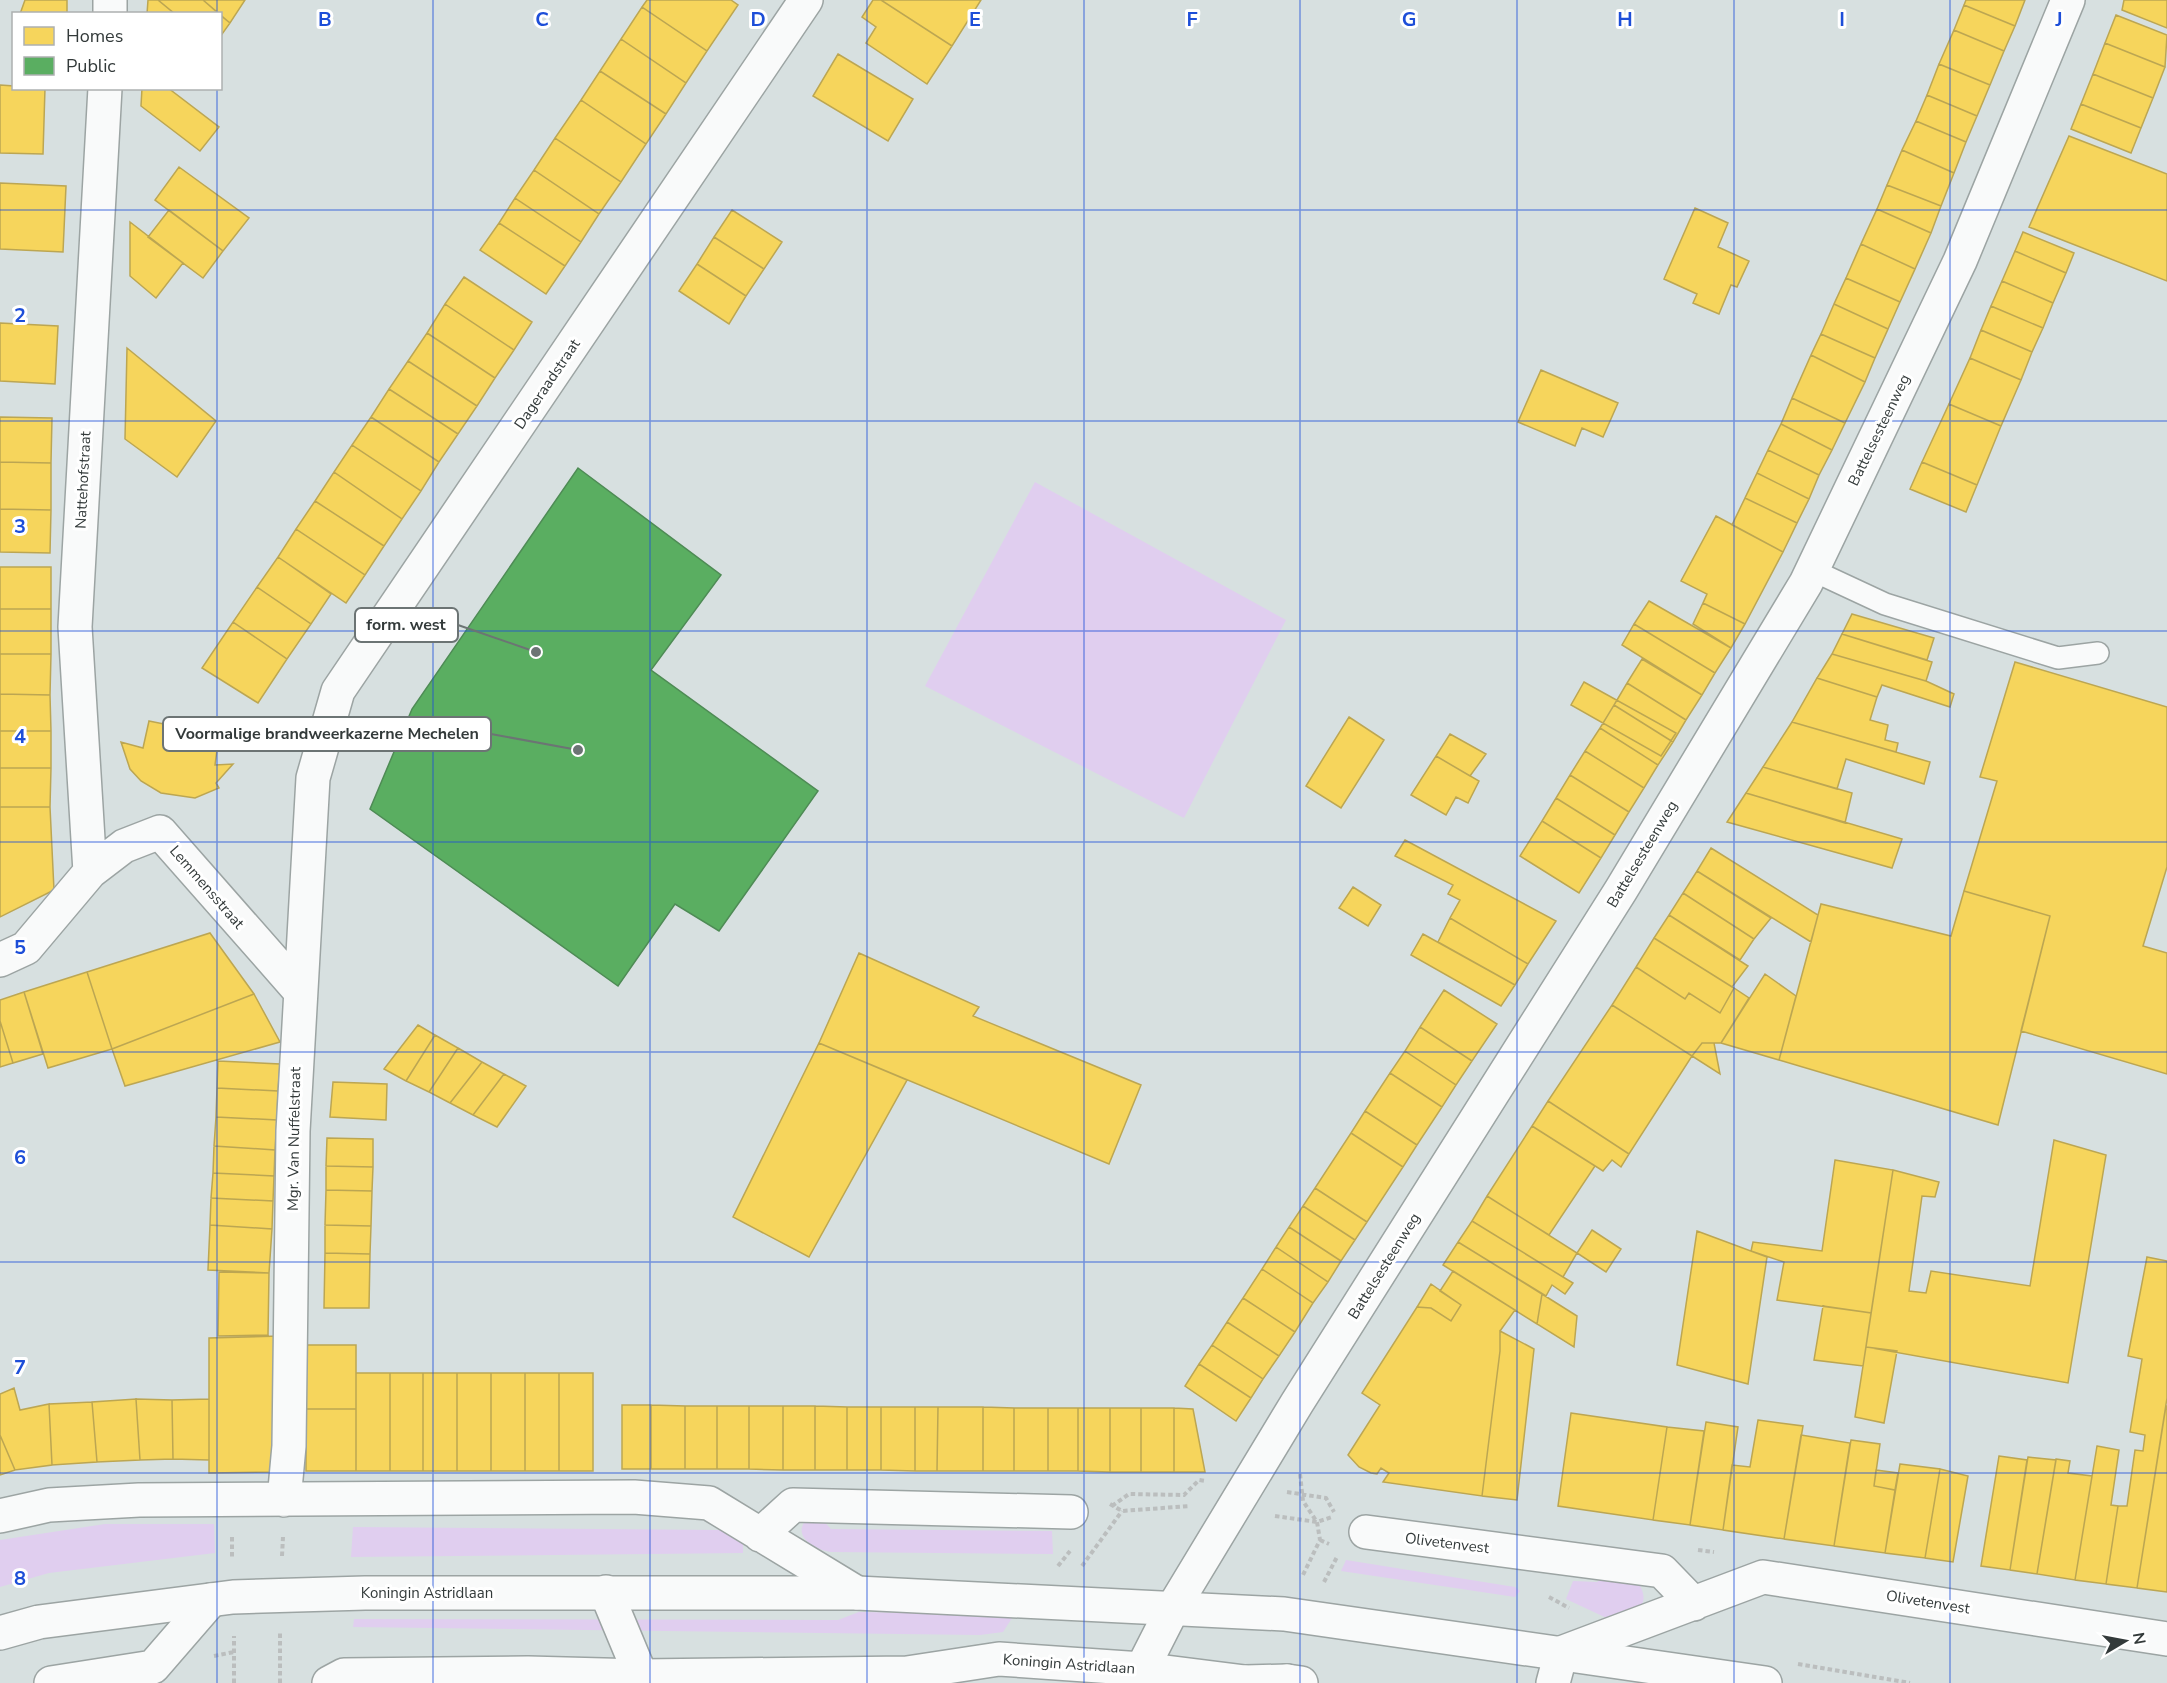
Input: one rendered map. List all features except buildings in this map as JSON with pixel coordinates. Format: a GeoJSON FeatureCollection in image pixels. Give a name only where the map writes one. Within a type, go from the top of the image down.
{"type":"FeatureCollection","features":[{"type":"Feature","properties":{"kind":"street","name":"Dageraadstraat"},"geometry":{"type":"LineString","coordinates":[[313,778],[338,691],[806,0]]}},
{"type":"Feature","properties":{"kind":"street","name":"Battelsesteenweg"},"geometry":{"type":"LineString","coordinates":[[1139,1676],[1173,1608],[1297,1403],[1621,890],[1812,570],[1960,261],[2068,0]]}},
{"type":"Feature","properties":{"kind":"street","name":"Nattehofstraat"},"geometry":{"type":"LineString","coordinates":[[90,872],[75,627],[105,90]]}},
{"type":"Feature","properties":{"kind":"street","name":"Mgr. Van Nuffelstraat"},"geometry":{"type":"LineString","coordinates":[[284,1500],[289,1446],[293,1131],[299,990],[313,778]]}},
{"type":"Feature","properties":{"kind":"street","name":"Lemmensstraat"},"geometry":{"type":"LineString","coordinates":[[0,960],[26,948],[90,872],[124,846],[160,832],[299,990]]}},
{"type":"Feature","properties":{"kind":"street","name":"Koningin Astridlaan"},"geometry":{"type":"LineString","coordinates":[[0,1516],[49,1505],[94,1502],[634,1497],[709,1503],[857,1593]]}},
{"type":"Feature","properties":{"kind":"street"},"geometry":{"type":"LineString","coordinates":[[760,1535],[793,1506],[1074,1527]]}},
{"type":"Feature","properties":{"kind":"street","name":"Olivetenvest"},"geometry":{"type":"LineString","coordinates":[[1351,1528],[1662,1571],[1694,1604]]}},
{"type":"Feature","properties":{"kind":"street","name":"Olivetenvest"},"geometry":{"type":"LineString","coordinates":[[1557,1668],[1694,1604],[1764,1577],[2167,1639]]}},
{"type":"Feature","properties":{"kind":"street"},"geometry":{"type":"LineString","coordinates":[[606,1592],[640,1680]]}},
{"type":"Feature","properties":{"kind":"street","name":"Koningin Astridlaan"},"geometry":{"type":"LineString","coordinates":[[0,1633],[39,1622],[212,1600],[365,1593],[857,1593],[1284,1614]]}},
{"type":"Feature","properties":{"kind":"street"},"geometry":{"type":"LineString","coordinates":[[51,1683],[153,1668],[212,1600]]}},
{"type":"Feature","properties":{"kind":"street","name":"Olivetenvest"},"geometry":{"type":"LineString","coordinates":[[1284,1614],[1557,1668],[1765,1683]]}},
{"type":"Feature","properties":{"kind":"street","name":"Koningin Astridlaan"},"geometry":{"type":"LineString","coordinates":[[329,1683],[344,1675],[528,1673],[640,1680],[907,1673],[999,1659],[1139,1676],[1245,1682]]}},
{"type":"Feature","properties":{"kind":"street"},"geometry":{"type":"LineString","coordinates":[[1245,1682],[1294,1682]]}},
{"type":"Feature","properties":{"kind":"lane"},"geometry":{"type":"LineString","coordinates":[[1812,570],[1885,604],[2058,658],[2098,653]]}},
{"type":"Feature","properties":{"kind":"path"},"geometry":{"type":"LineString","coordinates":[[1108,1509],[1129,1494],[1184,1495],[1199,1479],[1326,1498],[1351,1528]]}},
{"type":"Feature","properties":{"kind":"path"},"geometry":{"type":"LineString","coordinates":[[1317,1522],[1320,1539]]}},
{"type":"Feature","properties":{"kind":"path"},"geometry":{"type":"LineString","coordinates":[[1038,1601],[1062,1559],[1074,1527]]}},
{"type":"Feature","properties":{"kind":"shaded area"},"geometry":{"type":"Polygon","coordinates":[[[1035,482],[1286,620],[1184,818],[925,686],[1035,482]]]}},
{"type":"Feature","properties":{"kind":"shaded area"},"geometry":{"type":"Polygon","coordinates":[[[816,1513],[831,1529],[1052,1531],[1053,1554],[831,1552],[814,1546],[804,1537],[803,1525],[816,1513]]]}},
{"type":"Feature","properties":{"kind":"shaded area"},"geometry":{"type":"Polygon","coordinates":[[[105,1524],[214,1524],[215,1553],[49,1573],[0,1587],[0,1540],[105,1524]]]}},
{"type":"Feature","properties":{"kind":"shaded area"},"geometry":{"type":"Polygon","coordinates":[[[353,1527],[720,1530],[743,1544],[743,1553],[351,1557],[353,1527]]]}},
{"type":"Feature","properties":{"kind":"shaded area"},"geometry":{"type":"Polygon","coordinates":[[[1346,1560],[1515,1587],[1520,1591],[1515,1597],[1341,1571],[1346,1560]]]}},
{"type":"Feature","properties":{"kind":"shaded area"},"geometry":{"type":"Polygon","coordinates":[[[1610,1572],[1635,1577],[1643,1594],[1641,1606],[1636,1611],[1613,1621],[1566,1599],[1573,1581],[1597,1582],[1610,1572]]]}},
{"type":"Feature","properties":{"kind":"shaded area"},"geometry":{"type":"Polygon","coordinates":[[[859,1612],[1014,1615],[1003,1632],[980,1635],[353,1627],[354,1619],[838,1620],[859,1612]]]}},
{"type":"Feature","properties":{"kind":"place","name":"form. west"},"geometry":{"type":"Point","coordinates":[536,652]}},
{"type":"Feature","properties":{"kind":"place","name":"Voormalige brandweerkazerne Mechelen"},"geometry":{"type":"Point","coordinates":[578,750]}}]}
